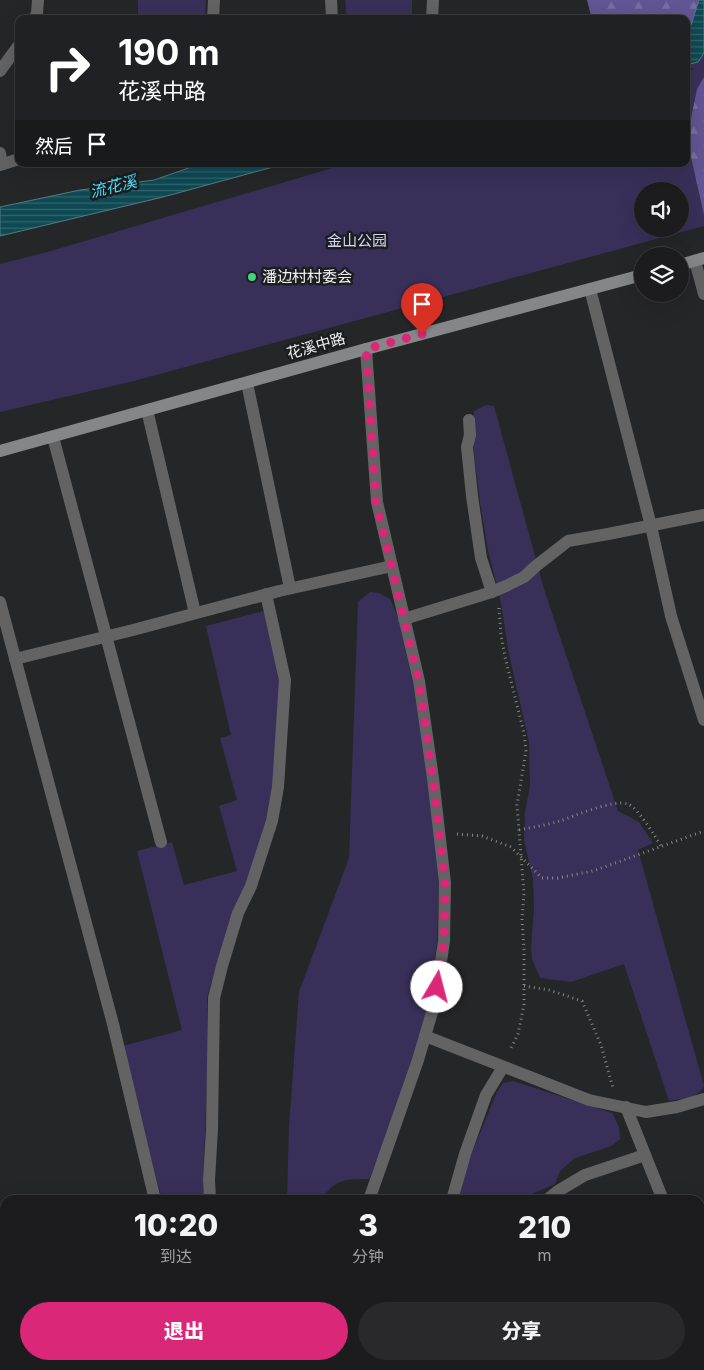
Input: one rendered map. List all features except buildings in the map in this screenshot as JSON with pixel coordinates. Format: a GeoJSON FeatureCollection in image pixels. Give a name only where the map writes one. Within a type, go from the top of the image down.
{"type":"FeatureCollection","features":[{"type":"Feature","properties":{"kind":"street"},"geometry":{"type":"LineString","coordinates":[[36,15],[38,0]]}},
{"type":"Feature","properties":{"kind":"street"},"geometry":{"type":"LineString","coordinates":[[213,15],[214,0]]}},
{"type":"Feature","properties":{"kind":"street"},"geometry":{"type":"LineString","coordinates":[[331,0],[332,15]]}},
{"type":"Feature","properties":{"kind":"street"},"geometry":{"type":"LineString","coordinates":[[432,15],[433,0]]}},
{"type":"Feature","properties":{"kind":"street"},"geometry":{"type":"LineString","coordinates":[[0,71],[15,51]]}},
{"type":"Feature","properties":{"kind":"street"},"geometry":{"type":"LineString","coordinates":[[1,161],[15,159]]}},
{"type":"Feature","properties":{"kind":"street"},"geometry":{"type":"LineString","coordinates":[[700,260],[704,294]]}},
{"type":"Feature","properties":{"kind":"street","name":"花溪中路"},"geometry":{"type":"LineString","coordinates":[[0,451],[366,349],[634,277]]}},
{"type":"Feature","properties":{"kind":"street"},"geometry":{"type":"LineString","coordinates":[[590,289],[651,526],[671,616],[704,720]]}},
{"type":"Feature","properties":{"kind":"street"},"geometry":{"type":"LineString","coordinates":[[366,349],[376,502],[419,682],[433,778],[445,883],[444,941],[435,1002],[371,1195]]}},
{"type":"Feature","properties":{"kind":"street"},"geometry":{"type":"LineString","coordinates":[[247,383],[290,588]]}},
{"type":"Feature","properties":{"kind":"street"},"geometry":{"type":"LineString","coordinates":[[147,410],[195,613]]}},
{"type":"Feature","properties":{"kind":"street"},"geometry":{"type":"LineString","coordinates":[[469,420],[470,435],[468,447],[472,496],[481,558],[492,592]]}},
{"type":"Feature","properties":{"kind":"street"},"geometry":{"type":"LineString","coordinates":[[52,438],[161,842]]}},
{"type":"Feature","properties":{"kind":"street"},"geometry":{"type":"LineString","coordinates":[[404,619],[492,592],[524,577],[568,541],[704,515]]}},
{"type":"Feature","properties":{"kind":"street"},"geometry":{"type":"LineString","coordinates":[[15,659],[290,588],[392,566]]}},
{"type":"Feature","properties":{"kind":"street"},"geometry":{"type":"LineString","coordinates":[[210,1195],[214,998],[238,913],[252,886],[272,821],[278,787],[286,680],[266,594]]}},
{"type":"Feature","properties":{"kind":"street"},"geometry":{"type":"LineString","coordinates":[[0,602],[113,1024],[154,1195]]}},
{"type":"Feature","properties":{"kind":"street"},"geometry":{"type":"LineString","coordinates":[[425,1036],[589,1100],[646,1112],[677,1107],[704,1099]]}},
{"type":"Feature","properties":{"kind":"street"},"geometry":{"type":"LineString","coordinates":[[453,1195],[465,1154],[486,1095],[503,1067]]}},
{"type":"Feature","properties":{"kind":"street"},"geometry":{"type":"LineString","coordinates":[[621,1106],[645,1155],[661,1195]]}},
{"type":"Feature","properties":{"kind":"street"},"geometry":{"type":"LineString","coordinates":[[553,1195],[585,1175],[645,1155]]}},
{"type":"Feature","properties":{"kind":"path"},"geometry":{"type":"LineString","coordinates":[[492,592],[498,603],[505,657],[524,733],[526,751],[517,805],[524,893],[522,919],[524,1005],[518,1034],[503,1067]]}},
{"type":"Feature","properties":{"kind":"path"},"geometry":{"type":"LineString","coordinates":[[519,830],[560,821],[602,807],[628,804],[636,811],[661,846]]}},
{"type":"Feature","properties":{"kind":"path"},"geometry":{"type":"LineString","coordinates":[[439,832],[482,836],[511,847],[542,878],[558,878],[593,871],[704,831]]}},
{"type":"Feature","properties":{"kind":"path"},"geometry":{"type":"LineString","coordinates":[[524,986],[549,990],[582,1002],[601,1045],[621,1106]]}},
{"type":"Feature","properties":{"kind":"green space"},"geometry":{"type":"Polygon","coordinates":[[[138,0],[206,0],[205,15],[138,15],[138,0]]]}},
{"type":"Feature","properties":{"kind":"green space"},"geometry":{"type":"Polygon","coordinates":[[[345,0],[412,0],[412,15],[347,15],[345,0]]]}},
{"type":"Feature","properties":{"kind":"green space","name":"金山公园"},"geometry":{"type":"Polygon","coordinates":[[[587,0],[704,0],[704,226],[689,230],[689,182],[634,182],[634,237],[664,237],[134,381],[0,412],[0,264],[51,251],[336,167],[690,167],[690,70],[694,69],[690,68],[690,15],[591,15],[587,0]]]}},
{"type":"Feature","properties":{"kind":"green space"},"geometry":{"type":"Polygon","coordinates":[[[587,0],[699,0],[690,26],[690,15],[591,15],[587,0]]]}},
{"type":"Feature","properties":{"kind":"green space"},"geometry":{"type":"Polygon","coordinates":[[[704,77],[704,215],[690,152],[690,124],[697,89],[704,77]]]}},
{"type":"Feature","properties":{"kind":"green space"},"geometry":{"type":"Polygon","coordinates":[[[486,405],[494,406],[544,589],[618,811],[639,822],[653,843],[638,850],[704,1086],[701,1091],[689,1098],[669,1101],[624,964],[571,982],[540,978],[532,959],[533,879],[524,840],[525,812],[530,786],[529,742],[509,654],[501,603],[488,550],[474,454],[474,411],[486,405]]]}},
{"type":"Feature","properties":{"kind":"green space"},"geometry":{"type":"Polygon","coordinates":[[[370,592],[379,593],[390,599],[398,617],[413,684],[428,778],[439,885],[437,941],[430,1001],[418,1060],[369,1179],[346,1180],[336,1184],[325,1195],[287,1195],[289,1126],[299,992],[349,858],[358,602],[370,592]]]}},
{"type":"Feature","properties":{"kind":"green space"},"geometry":{"type":"Polygon","coordinates":[[[264,611],[280,681],[273,789],[266,822],[247,883],[216,965],[207,998],[208,1060],[204,1195],[161,1195],[123,1046],[182,1030],[137,851],[172,842],[184,885],[237,871],[219,806],[237,800],[220,738],[231,735],[206,626],[264,611]]]}},
{"type":"Feature","properties":{"kind":"green space"},"geometry":{"type":"Polygon","coordinates":[[[513,1081],[612,1113],[619,1127],[620,1139],[611,1146],[575,1158],[560,1171],[555,1184],[529,1195],[460,1195],[468,1162],[497,1092],[503,1083],[513,1081]]]}},
{"type":"Feature","properties":{"kind":"water"},"geometry":{"type":"Polygon","coordinates":[[[699,0],[704,0],[704,53],[698,62],[690,64],[690,26],[699,0]]]}},
{"type":"Feature","properties":{"kind":"water","name":"流花溪"},"geometry":{"type":"Polygon","coordinates":[[[191,167],[273,167],[163,197],[0,236],[0,207],[80,190],[154,180],[191,167]]]}},
{"type":"Feature","properties":{"kind":"place","name":"潘边村村委会"},"geometry":{"type":"Point","coordinates":[252,277]}},
{"type":"Feature","properties":{"kind":"route"},"geometry":{"type":"LineString","coordinates":[[422,334],[366,349],[376,502],[419,682],[433,778],[445,883],[444,941],[437,987]]}}]}
